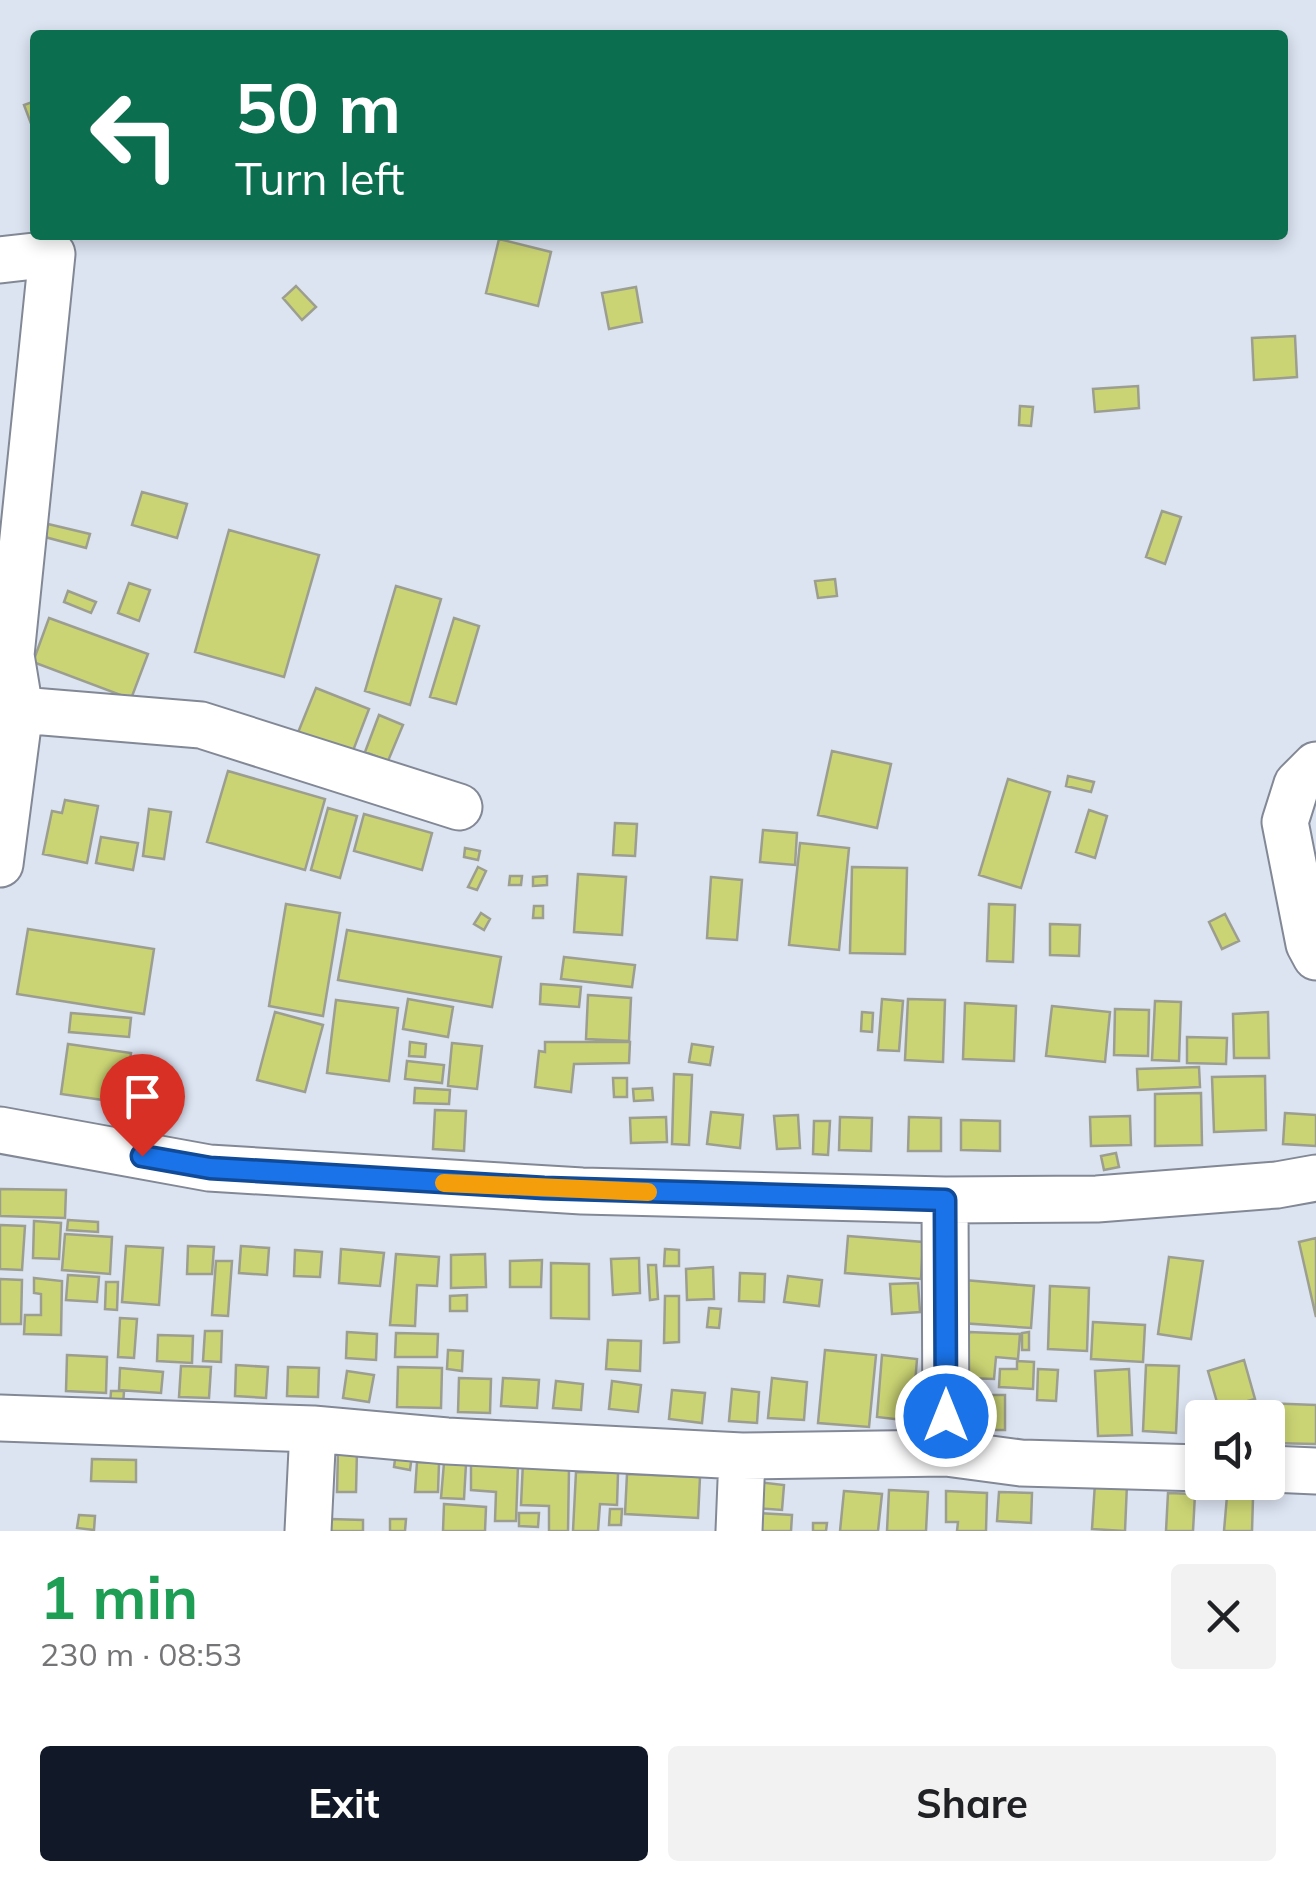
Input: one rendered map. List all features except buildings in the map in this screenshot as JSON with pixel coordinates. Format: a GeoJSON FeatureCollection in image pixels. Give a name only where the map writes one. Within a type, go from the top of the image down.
{"type":"FeatureCollection","features":[{"type":"Feature","properties":{"kind":"street"},"geometry":{"type":"LineString","coordinates":[[0,260],[52,254],[11,655],[20,710],[0,864]]}},
{"type":"Feature","properties":{"kind":"street"},"geometry":{"type":"LineString","coordinates":[[20,710],[201,724],[459,807]]}},
{"type":"Feature","properties":{"kind":"street"},"geometry":{"type":"LineString","coordinates":[[1316,765],[1298,784],[1285,822],[1309,944],[1316,958]]}},
{"type":"Feature","properties":{"kind":"street"},"geometry":{"type":"LineString","coordinates":[[0,1130],[210,1168],[582,1190],[945,1200],[1097,1199],[1278,1185],[1316,1178]]}},
{"type":"Feature","properties":{"kind":"street"},"geometry":{"type":"LineString","coordinates":[[945,1200],[946,1452]]}},
{"type":"Feature","properties":{"kind":"street"},"geometry":{"type":"LineString","coordinates":[[0,1418],[313,1429],[742,1456],[946,1452],[1021,1462],[1185,1467]]}},
{"type":"Feature","properties":{"kind":"street"},"geometry":{"type":"LineString","coordinates":[[308,1531],[313,1429]]}},
{"type":"Feature","properties":{"kind":"street"},"geometry":{"type":"LineString","coordinates":[[739,1531],[742,1456]]}},
{"type":"Feature","properties":{"kind":"street"},"geometry":{"type":"LineString","coordinates":[[1285,1470],[1316,1471]]}},
{"type":"Feature","properties":{"kind":"slow traffic"},"geometry":{"type":"LineString","coordinates":[[444,1183],[648,1192]]}},
{"type":"Feature","properties":{"kind":"route"},"geometry":{"type":"LineString","coordinates":[[142,1156],[210,1168],[544,1188],[945,1200],[946,1416]]}}]}
